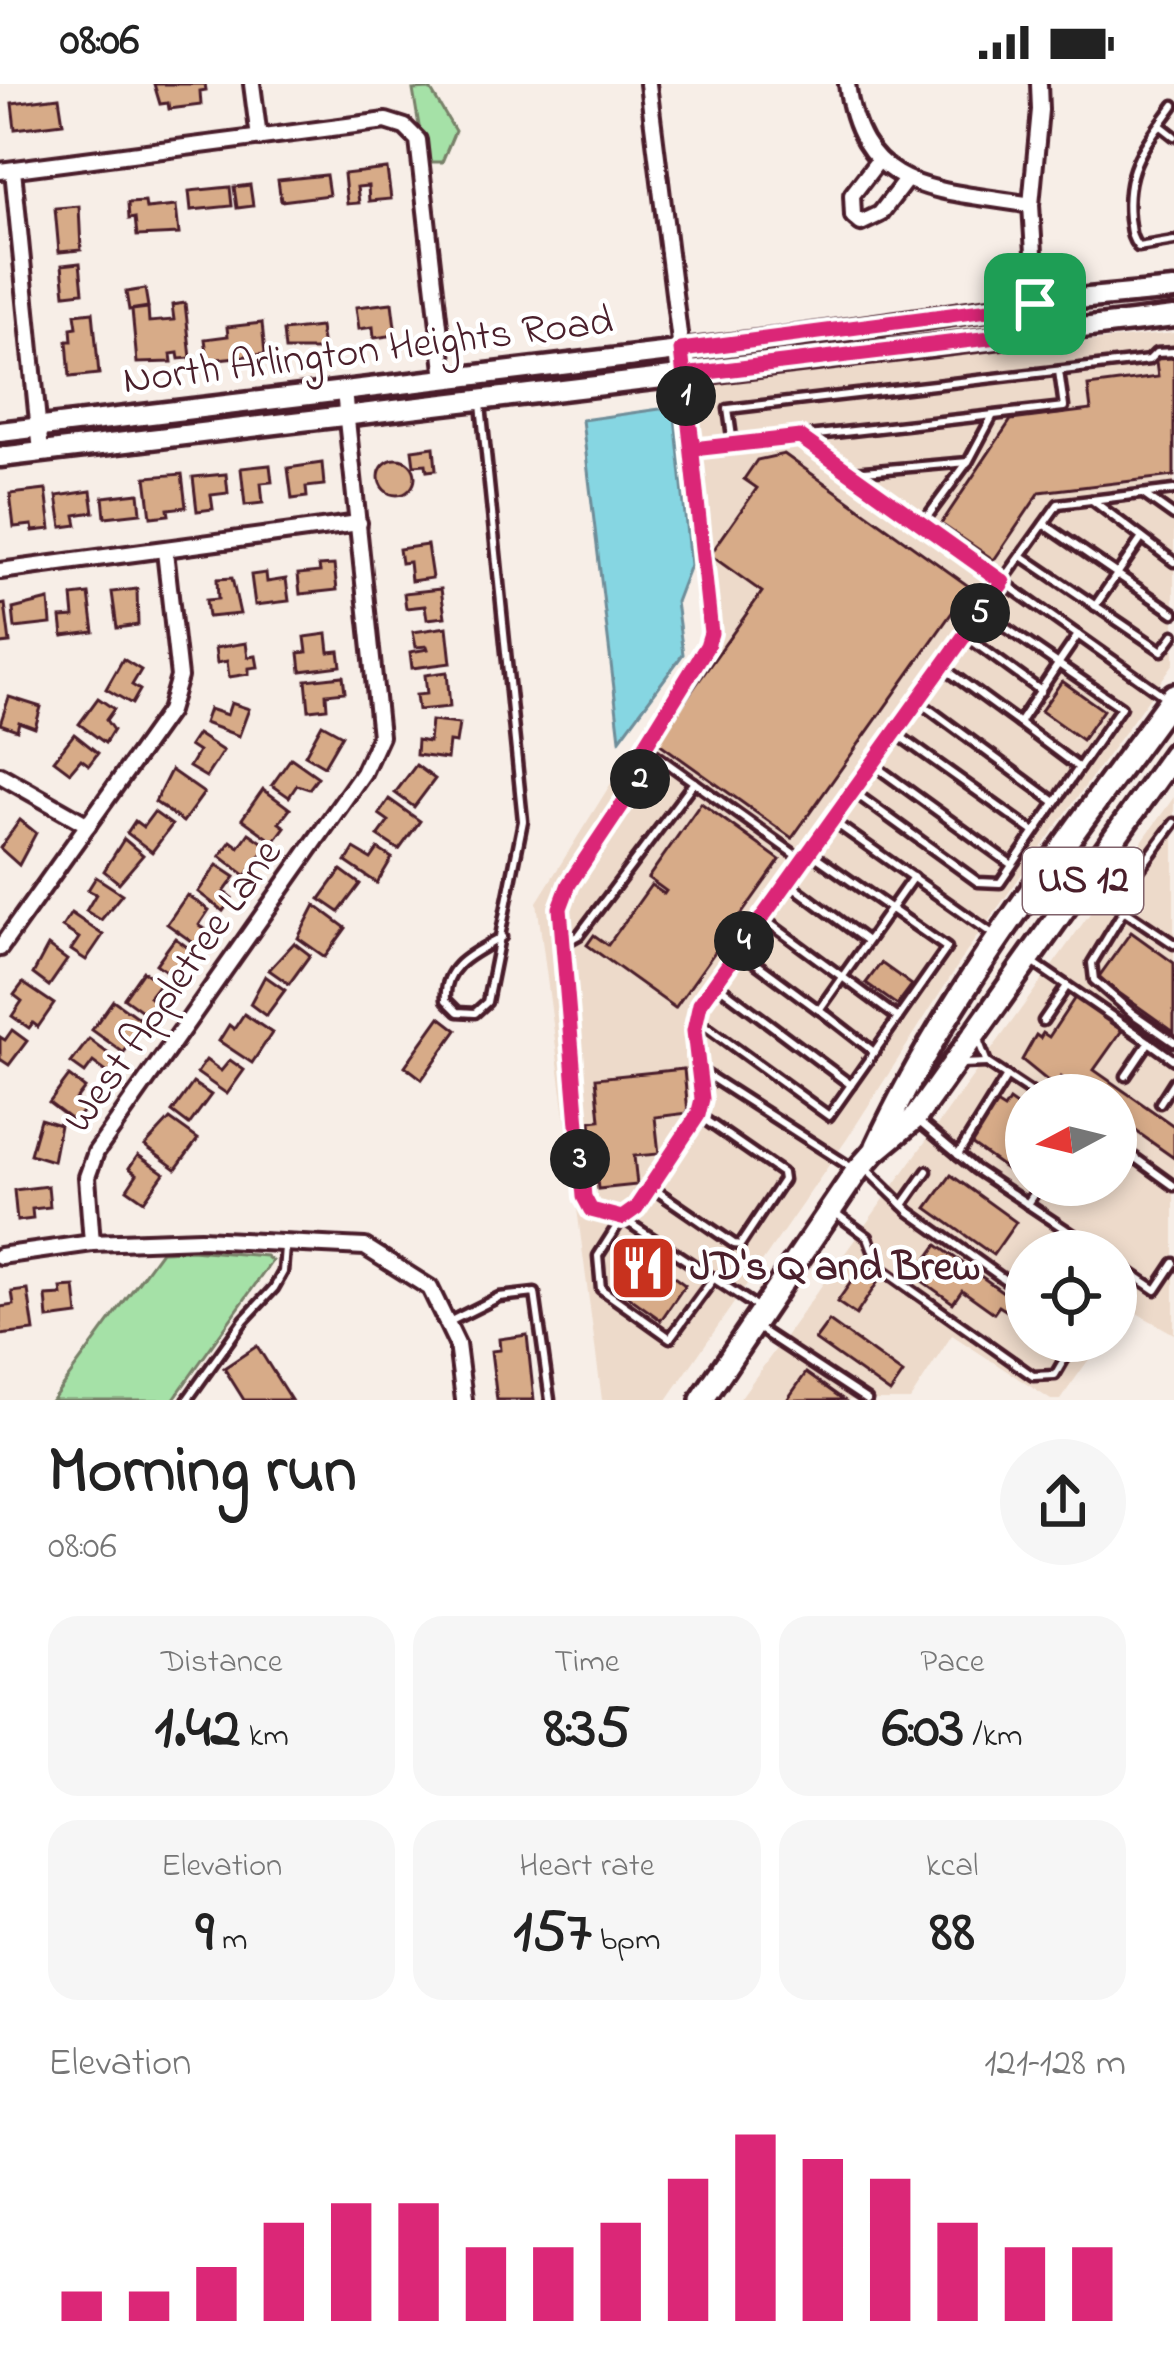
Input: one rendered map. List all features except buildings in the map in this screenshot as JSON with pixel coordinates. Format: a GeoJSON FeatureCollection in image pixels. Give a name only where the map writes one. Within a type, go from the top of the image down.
{"type":"FeatureCollection","features":[{"type":"Feature","properties":{"kind":"main road","name":"North Arlington Heights Road"},"geometry":{"type":"LineString","coordinates":[[0,432],[1174,290]]}},
{"type":"Feature","properties":{"kind":"main road","name":"North Arlington Heights Road"},"geometry":{"type":"LineString","coordinates":[[0,457],[1174,316]]}},
{"type":"Feature","properties":{"kind":"main road","name":"US 12"},"geometry":{"type":"LineString","coordinates":[[702,1400],[865,1163],[903,1090],[1000,939],[1172,700]]}},
{"type":"Feature","properties":{"kind":"main road","name":"US 12"},"geometry":{"type":"LineString","coordinates":[[865,1163],[915,1118],[1174,754]]}},
{"type":"Feature","properties":{"kind":"street"},"geometry":{"type":"LineString","coordinates":[[252,84],[259,138]]}},
{"type":"Feature","properties":{"kind":"street"},"geometry":{"type":"LineString","coordinates":[[648,84],[681,350]]}},
{"type":"Feature","properties":{"kind":"street"},"geometry":{"type":"LineString","coordinates":[[848,84],[858,134],[878,160],[906,180],[1031,205]]}},
{"type":"Feature","properties":{"kind":"street"},"geometry":{"type":"LineString","coordinates":[[1039,84],[1031,205],[1039,332]]}},
{"type":"Feature","properties":{"kind":"street"},"geometry":{"type":"LineString","coordinates":[[41,452],[6,171],[386,122],[405,127],[418,140],[445,379]]}},
{"type":"Feature","properties":{"kind":"street"},"geometry":{"type":"LineString","coordinates":[[878,160],[852,195],[853,216],[861,223],[880,214],[906,180]]}},
{"type":"Feature","properties":{"kind":"street","name":"West Appletree Lane"},"geometry":{"type":"LineString","coordinates":[[92,1243],[87,1178],[96,1152],[364,773],[380,736],[344,391]]}},
{"type":"Feature","properties":{"kind":"street"},"geometry":{"type":"LineString","coordinates":[[0,571],[359,523]]}},
{"type":"Feature","properties":{"kind":"street"},"geometry":{"type":"LineString","coordinates":[[0,948],[169,711],[179,677],[165,551]]}},
{"type":"Feature","properties":{"kind":"street"},"geometry":{"type":"LineString","coordinates":[[0,775],[88,825]]}},
{"type":"Feature","properties":{"kind":"street"},"geometry":{"type":"LineString","coordinates":[[0,1256],[92,1243],[200,1239],[364,1247],[430,1288],[457,1344],[464,1400]]}},
{"type":"Feature","properties":{"kind":"lane"},"geometry":{"type":"LineString","coordinates":[[1174,105],[1140,153],[1129,178],[1131,238],[1138,247],[1174,241]]}},
{"type":"Feature","properties":{"kind":"lane"},"geometry":{"type":"LineString","coordinates":[[1160,125],[1174,136]]}},
{"type":"Feature","properties":{"kind":"lane"},"geometry":{"type":"LineString","coordinates":[[681,350],[711,633],[645,747],[640,778],[569,884],[560,908],[584,1197],[591,1210],[622,1218],[713,1278],[867,1400]]}},
{"type":"Feature","properties":{"kind":"lane"},"geometry":{"type":"LineString","coordinates":[[733,444],[728,409],[1149,360],[1156,353],[1174,352]]}},
{"type":"Feature","properties":{"kind":"lane"},"geometry":{"type":"LineString","coordinates":[[693,449],[1064,407],[1059,371]]}},
{"type":"Feature","properties":{"kind":"lane"},"geometry":{"type":"LineString","coordinates":[[481,399],[523,821],[502,937],[487,1002],[475,1013],[458,1012],[446,1000],[445,984],[454,967],[502,937]]}},
{"type":"Feature","properties":{"kind":"lane"},"geometry":{"type":"LineString","coordinates":[[922,524],[968,462],[993,416]]}},
{"type":"Feature","properties":{"kind":"lane"},"geometry":{"type":"LineString","coordinates":[[800,437],[1172,700]]}},
{"type":"Feature","properties":{"kind":"lane"},"geometry":{"type":"LineString","coordinates":[[849,472],[968,462]]}},
{"type":"Feature","properties":{"kind":"lane"},"geometry":{"type":"LineString","coordinates":[[713,1278],[670,1338],[601,1289],[598,1256],[698,1115],[702,1099],[700,1004],[1058,504],[1174,490]]}},
{"type":"Feature","properties":{"kind":"lane"},"geometry":{"type":"LineString","coordinates":[[1143,494],[1174,516]]}},
{"type":"Feature","properties":{"kind":"lane"},"geometry":{"type":"LineString","coordinates":[[1091,500],[1174,562]]}},
{"type":"Feature","properties":{"kind":"lane"},"geometry":{"type":"LineString","coordinates":[[1044,524],[1174,613]]}},
{"type":"Feature","properties":{"kind":"lane"},"geometry":{"type":"LineString","coordinates":[[1096,606],[1142,538]]}},
{"type":"Feature","properties":{"kind":"lane"},"geometry":{"type":"LineString","coordinates":[[1022,556],[1162,651],[1174,635]]}},
{"type":"Feature","properties":{"kind":"lane"},"geometry":{"type":"LineString","coordinates":[[851,790],[978,882],[1000,884],[1121,707],[982,611]]}},
{"type":"Feature","properties":{"kind":"lane"},"geometry":{"type":"LineString","coordinates":[[964,635],[1041,691]]}},
{"type":"Feature","properties":{"kind":"lane"},"geometry":{"type":"LineString","coordinates":[[1019,723],[1078,635]]}},
{"type":"Feature","properties":{"kind":"lane"},"geometry":{"type":"LineString","coordinates":[[941,666],[1078,768]]}},
{"type":"Feature","properties":{"kind":"lane"},"geometry":{"type":"LineString","coordinates":[[917,700],[1055,802]]}},
{"type":"Feature","properties":{"kind":"lane"},"geometry":{"type":"LineString","coordinates":[[894,731],[1034,832]]}},
{"type":"Feature","properties":{"kind":"lane"},"geometry":{"type":"LineString","coordinates":[[645,747],[801,860]]}},
{"type":"Feature","properties":{"kind":"lane"},"geometry":{"type":"LineString","coordinates":[[871,763],[1012,865]]}},
{"type":"Feature","properties":{"kind":"lane"},"geometry":{"type":"LineString","coordinates":[[561,945],[579,935],[694,782]]}},
{"type":"Feature","properties":{"kind":"lane"},"geometry":{"type":"LineString","coordinates":[[830,819],[1174,1060]]}},
{"type":"Feature","properties":{"kind":"lane"},"geometry":{"type":"LineString","coordinates":[[1114,904],[1170,837],[1174,823]]}},
{"type":"Feature","properties":{"kind":"lane"},"geometry":{"type":"LineString","coordinates":[[697,1020],[829,1116],[947,949],[808,850]]}},
{"type":"Feature","properties":{"kind":"lane"},"geometry":{"type":"LineString","coordinates":[[819,1010],[913,877]]}},
{"type":"Feature","properties":{"kind":"lane"},"geometry":{"type":"LineString","coordinates":[[786,881],[867,941]]}},
{"type":"Feature","properties":{"kind":"lane"},"geometry":{"type":"LineString","coordinates":[[1082,882],[1174,944]]}},
{"type":"Feature","properties":{"kind":"lane"},"geometry":{"type":"LineString","coordinates":[[1124,910],[1092,963],[1094,980],[1174,1042]]}},
{"type":"Feature","properties":{"kind":"lane"},"geometry":{"type":"LineString","coordinates":[[761,917],[898,1018]]}},
{"type":"Feature","properties":{"kind":"lane"},"geometry":{"type":"LineString","coordinates":[[738,950],[874,1052]]}},
{"type":"Feature","properties":{"kind":"lane"},"geometry":{"type":"LineString","coordinates":[[715,983],[851,1085]]}},
{"type":"Feature","properties":{"kind":"lane"},"geometry":{"type":"LineString","coordinates":[[1043,1021],[1067,986]]}},
{"type":"Feature","properties":{"kind":"lane"},"geometry":{"type":"LineString","coordinates":[[975,1033],[987,1063]]}},
{"type":"Feature","properties":{"kind":"lane"},"geometry":{"type":"LineString","coordinates":[[1127,1074],[1150,1042]]}},
{"type":"Feature","properties":{"kind":"lane"},"geometry":{"type":"LineString","coordinates":[[953,1064],[987,1063],[1005,1075]]}},
{"type":"Feature","properties":{"kind":"lane"},"geometry":{"type":"LineString","coordinates":[[698,1069],[865,1163],[903,1204],[1005,1280]]}},
{"type":"Feature","properties":{"kind":"lane"},"geometry":{"type":"LineString","coordinates":[[958,1155],[1005,1079]]}},
{"type":"Feature","properties":{"kind":"lane"},"geometry":{"type":"LineString","coordinates":[[1160,1103],[1174,1082]]}},
{"type":"Feature","properties":{"kind":"lane"},"geometry":{"type":"LineString","coordinates":[[651,1187],[740,1245],[783,1180],[782,1173],[698,1115]]}},
{"type":"Feature","properties":{"kind":"lane"},"geometry":{"type":"LineString","coordinates":[[915,1118],[1005,1188]]}},
{"type":"Feature","properties":{"kind":"lane"},"geometry":{"type":"LineString","coordinates":[[1137,1159],[1174,1186]]}},
{"type":"Feature","properties":{"kind":"lane"},"geometry":{"type":"LineString","coordinates":[[903,1204],[927,1171]]}},
{"type":"Feature","properties":{"kind":"lane"},"geometry":{"type":"LineString","coordinates":[[1030,1206],[1066,1230]]}},
{"type":"Feature","properties":{"kind":"lane"},"geometry":{"type":"LineString","coordinates":[[831,1210],[868,1238],[879,1267],[1005,1356]]}},
{"type":"Feature","properties":{"kind":"lane"},"geometry":{"type":"LineString","coordinates":[[187,1400],[244,1320],[274,1288],[283,1272],[286,1243]]}},
{"type":"Feature","properties":{"kind":"lane"},"geometry":{"type":"LineString","coordinates":[[1137,1277],[1156,1290],[1174,1263]]}},
{"type":"Feature","properties":{"kind":"lane"},"geometry":{"type":"LineString","coordinates":[[447,1323],[499,1297],[535,1293],[550,1400]]}},
{"type":"Feature","properties":{"kind":"lane"},"geometry":{"type":"LineString","coordinates":[[1013,1362],[1033,1376],[1055,1375],[1063,1362]]}},
{"type":"Feature","properties":{"kind":"shaded area"},"geometry":{"type":"Polygon","coordinates":[[[1174,333],[1174,663],[971,945],[847,1139],[667,1400],[602,1400],[537,902],[713,620],[687,382],[1174,333]]]}},
{"type":"Feature","properties":{"kind":"shaded area"},"geometry":{"type":"Polygon","coordinates":[[[1174,797],[1174,1046],[1112,1005],[1174,1051],[1174,1334],[1137,1313],[1137,1230],[1005,1230],[1005,1362],[1087,1362],[1060,1400],[1051,1400],[952,1335],[910,1400],[739,1400],[1174,797]]]}},
{"type":"Feature","properties":{"kind":"green space"},"geometry":{"type":"Polygon","coordinates":[[[430,89],[455,131],[442,162],[425,162],[413,90],[430,89]]]}},
{"type":"Feature","properties":{"kind":"green space"},"geometry":{"type":"Polygon","coordinates":[[[161,1251],[266,1256],[272,1261],[173,1400],[52,1400],[161,1251]]]}},
{"type":"Feature","properties":{"kind":"water"},"geometry":{"type":"Polygon","coordinates":[[[674,407],[690,565],[676,602],[683,654],[620,739],[582,420],[674,407]]]}},
{"type":"Feature","properties":{"kind":"place","name":"JD's Q and Brew"},"geometry":{"type":"Point","coordinates":[643,1268]}},
{"type":"Feature","properties":{"kind":"route"},"geometry":{"type":"LineString","coordinates":[[1035,304],[681,350],[683,375],[710,606],[711,633],[642,751],[640,778],[569,884],[560,908],[584,1197],[591,1210],[622,1218],[636,1208],[698,1115],[702,1099],[694,1031],[700,1004],[1003,582],[800,437],[693,449],[683,375],[1039,332],[1035,304]]}}]}
